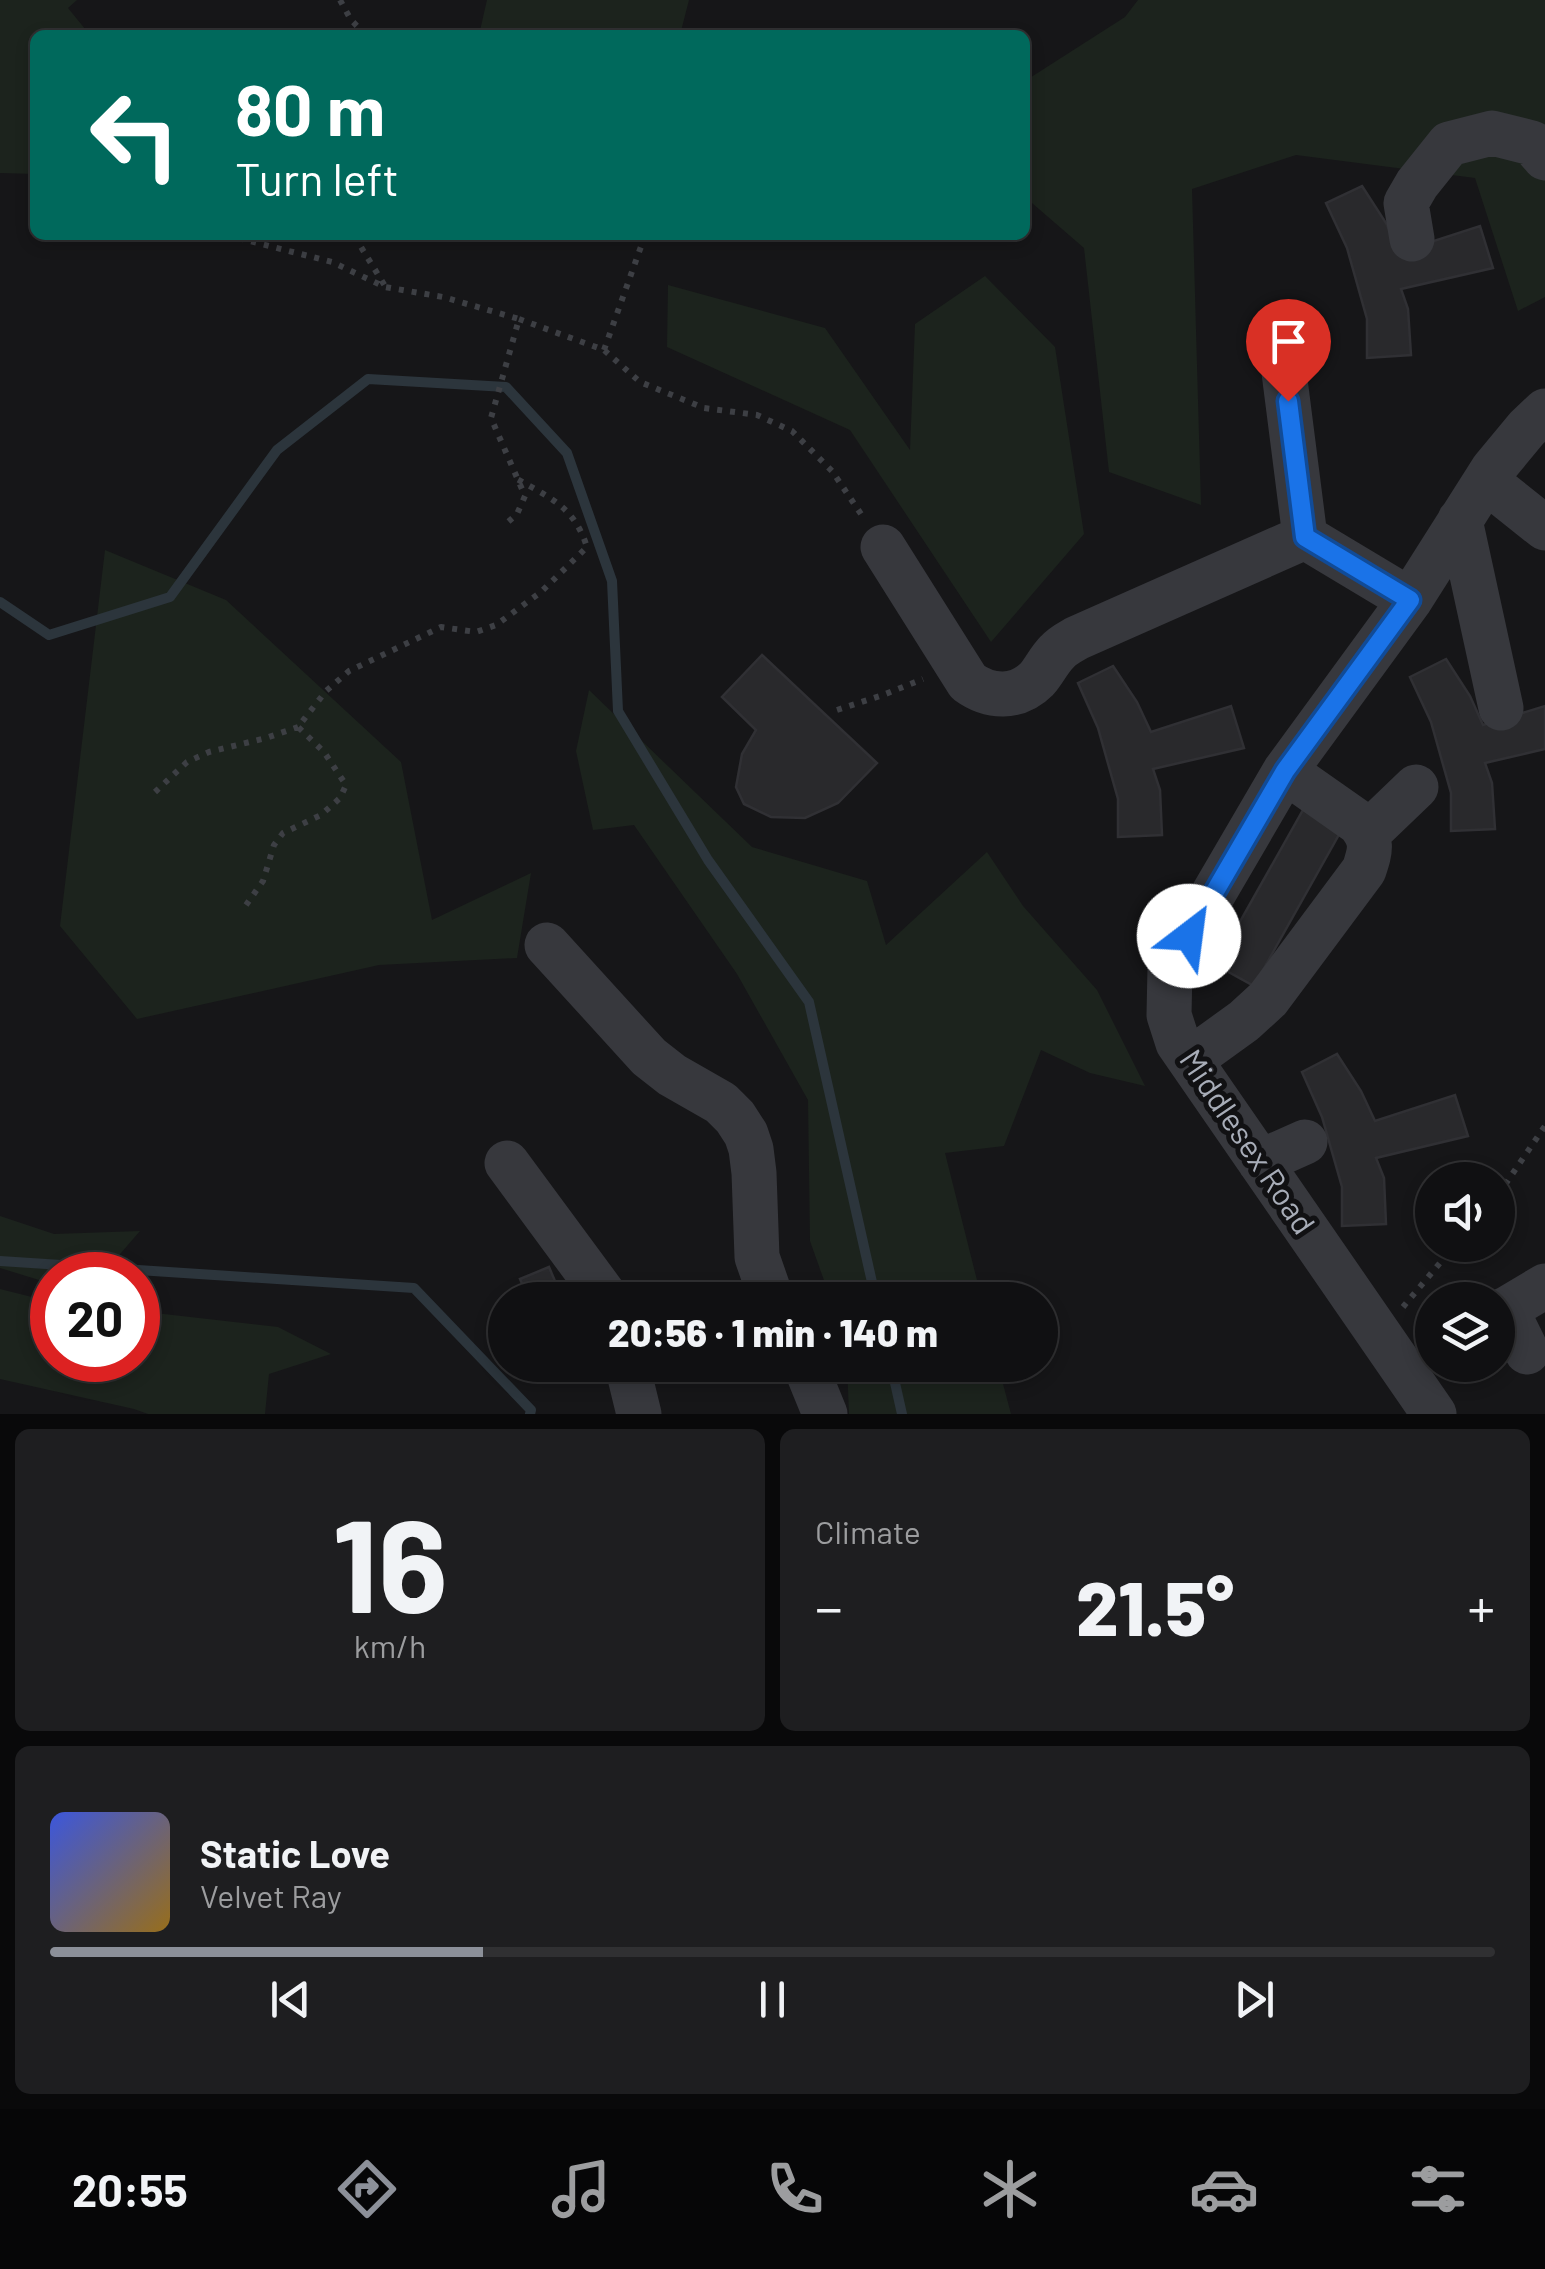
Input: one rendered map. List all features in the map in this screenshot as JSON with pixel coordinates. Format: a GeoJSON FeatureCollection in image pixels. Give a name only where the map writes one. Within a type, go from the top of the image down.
{"type":"FeatureCollection","features":[{"type":"Feature","properties":{"kind":"lane"},"geometry":{"type":"LineString","coordinates":[[1412,238],[1406,203],[1449,144],[1492,134],[1532,143],[1545,158]]}},
{"type":"Feature","properties":{"kind":"lane"},"geometry":{"type":"LineString","coordinates":[[1279,333],[1305,537]]}},
{"type":"Feature","properties":{"kind":"lane","name":"Middlesex Road"},"geometry":{"type":"LineString","coordinates":[[1434,1414],[1405,1351],[1260,1162],[1178,1043],[1168,1015],[1170,968],[1285,771],[1410,600],[1486,481],[1545,411]]}},
{"type":"Feature","properties":{"kind":"lane"},"geometry":{"type":"LineString","coordinates":[[1486,481],[1545,528]]}},
{"type":"Feature","properties":{"kind":"lane"},"geometry":{"type":"LineString","coordinates":[[1460,520],[1501,708]]}},
{"type":"Feature","properties":{"kind":"lane"},"geometry":{"type":"LineString","coordinates":[[1305,537],[1410,600]]}},
{"type":"Feature","properties":{"kind":"lane"},"geometry":{"type":"LineString","coordinates":[[883,547],[968,682],[1002,695],[1036,680],[1051,689],[1059,649],[1077,638],[1305,537]]}},
{"type":"Feature","properties":{"kind":"lane"},"geometry":{"type":"LineString","coordinates":[[1190,1060],[1268,999],[1364,870],[1370,846],[1367,834],[1358,823],[1285,771]]}},
{"type":"Feature","properties":{"kind":"lane"},"geometry":{"type":"LineString","coordinates":[[1367,834],[1416,787]]}},
{"type":"Feature","properties":{"kind":"lane"},"geometry":{"type":"LineString","coordinates":[[547,945],[649,1057],[721,1103],[746,1134],[754,1173],[758,1258],[766,1282]]}},
{"type":"Feature","properties":{"kind":"lane"},"geometry":{"type":"LineString","coordinates":[[1260,1162],[1305,1142]]}},
{"type":"Feature","properties":{"kind":"lane"},"geometry":{"type":"LineString","coordinates":[[507,1163],[595,1282]]}},
{"type":"Feature","properties":{"kind":"lane"},"geometry":{"type":"LineString","coordinates":[[1515,1303],[1545,1286]]}},
{"type":"Feature","properties":{"kind":"lane"},"geometry":{"type":"LineString","coordinates":[[1515,1332],[1527,1352]]}},
{"type":"Feature","properties":{"kind":"lane"},"geometry":{"type":"LineString","coordinates":[[631,1382],[639,1414]]}},
{"type":"Feature","properties":{"kind":"lane"},"geometry":{"type":"LineString","coordinates":[[812,1382],[825,1414]]}},
{"type":"Feature","properties":{"kind":"path"},"geometry":{"type":"LineString","coordinates":[[340,0],[361,30]]}},
{"type":"Feature","properties":{"kind":"path"},"geometry":{"type":"LineString","coordinates":[[351,30],[352,20]]}},
{"type":"Feature","properties":{"kind":"path"},"geometry":{"type":"LineString","coordinates":[[246,240],[332,262],[385,287],[443,296],[519,319],[604,350],[640,382],[704,408],[756,415],[792,431],[832,471],[883,547]]}},
{"type":"Feature","properties":{"kind":"path"},"geometry":{"type":"LineString","coordinates":[[363,240],[361,247],[385,287]]}},
{"type":"Feature","properties":{"kind":"path"},"geometry":{"type":"LineString","coordinates":[[604,350],[643,241]]}},
{"type":"Feature","properties":{"kind":"path"},"geometry":{"type":"LineString","coordinates":[[508,522],[526,496],[491,418],[519,319]]}},
{"type":"Feature","properties":{"kind":"path"},"geometry":{"type":"LineString","coordinates":[[155,792],[187,762],[209,752],[298,727],[326,690],[349,671],[440,627],[476,632],[496,625],[541,592],[588,547],[564,506],[518,479]]}},
{"type":"Feature","properties":{"kind":"path"},"geometry":{"type":"LineString","coordinates":[[837,710],[896,690],[955,661]]}},
{"type":"Feature","properties":{"kind":"path"},"geometry":{"type":"LineString","coordinates":[[246,905],[263,881],[274,845],[283,833],[321,815],[340,798],[346,785],[324,752],[298,727]]}},
{"type":"Feature","properties":{"kind":"path"},"geometry":{"type":"LineString","coordinates":[[1515,1170],[1545,1126]]}},
{"type":"Feature","properties":{"kind":"path"},"geometry":{"type":"LineString","coordinates":[[1405,1351],[1447,1262]]}},
{"type":"Feature","properties":{"kind":"shaded area"},"geometry":{"type":"Polygon","coordinates":[[[0,0],[77,0],[68,8],[86,30],[30,30],[30,174],[0,173],[0,0]]]}},
{"type":"Feature","properties":{"kind":"shaded area"},"geometry":{"type":"Polygon","coordinates":[[[487,0],[689,0],[681,30],[480,30],[487,0]]]}},
{"type":"Feature","properties":{"kind":"shaded area"},"geometry":{"type":"Polygon","coordinates":[[[1138,0],[1545,0],[1545,297],[1518,311],[1475,178],[1296,155],[1192,189],[1201,505],[1109,472],[1084,248],[1030,201],[1030,78],[1125,17],[1138,0]]]}},
{"type":"Feature","properties":{"kind":"shaded area"},"geometry":{"type":"Polygon","coordinates":[[[985,276],[1055,347],[1084,534],[991,642],[850,430],[667,347],[668,285],[825,328],[910,450],[915,324],[985,276]]]}},
{"type":"Feature","properties":{"kind":"shaded area"},"geometry":{"type":"Polygon","coordinates":[[[105,550],[226,600],[401,762],[432,920],[531,873],[517,958],[379,965],[137,1019],[60,926],[105,550]]]}},
{"type":"Feature","properties":{"kind":"shaded area"},"geometry":{"type":"Polygon","coordinates":[[[589,690],[752,847],[867,881],[886,945],[987,852],[1023,906],[1097,990],[1145,1086],[1090,1073],[1041,1050],[1004,1146],[945,1153],[977,1282],[825,1282],[810,1241],[808,1100],[737,974],[634,825],[593,830],[576,751],[589,690]]]}},
{"type":"Feature","properties":{"kind":"shaded area"},"geometry":{"type":"Polygon","coordinates":[[[0,1216],[54,1234],[140,1231],[122,1252],[30,1252],[30,1277],[0,1268],[0,1216]]]}},
{"type":"Feature","properties":{"kind":"shaded area"},"geometry":{"type":"Polygon","coordinates":[[[0,1289],[30,1296],[30,1382],[160,1382],[160,1314],[278,1327],[331,1354],[269,1374],[265,1414],[148,1414],[0,1379],[0,1289]]]}},
{"type":"Feature","properties":{"kind":"shaded area"},"geometry":{"type":"Polygon","coordinates":[[[848,1382],[1003,1382],[1011,1414],[849,1414],[848,1382]]]}},
{"type":"Feature","properties":{"kind":"building"},"geometry":{"type":"Polygon","coordinates":[[[1362,186],[1400,252],[1480,226],[1493,268],[1401,289],[1408,309],[1411,355],[1367,358],[1367,319],[1347,248],[1326,203],[1362,186]]]}},
{"type":"Feature","properties":{"kind":"building"},"geometry":{"type":"Polygon","coordinates":[[[762,655],[877,763],[838,803],[805,818],[771,817],[744,804],[736,787],[742,754],[756,730],[722,697],[762,655]]]}},
{"type":"Feature","properties":{"kind":"building"},"geometry":{"type":"Polygon","coordinates":[[[1446,659],[1483,725],[1545,706],[1545,749],[1485,763],[1492,783],[1495,829],[1451,831],[1451,793],[1431,722],[1410,677],[1446,659]]]}},
{"type":"Feature","properties":{"kind":"building"},"geometry":{"type":"Polygon","coordinates":[[[1113,666],[1151,732],[1231,706],[1244,748],[1153,769],[1160,790],[1162,835],[1118,837],[1118,799],[1098,728],[1078,683],[1113,666]]]}},
{"type":"Feature","properties":{"kind":"building"},"geometry":{"type":"Polygon","coordinates":[[[1303,810],[1341,831],[1254,986],[1196,954],[1210,930],[1229,941],[1303,810]]]}},
{"type":"Feature","properties":{"kind":"building"},"geometry":{"type":"Polygon","coordinates":[[[1337,1054],[1375,1121],[1455,1095],[1468,1136],[1376,1158],[1384,1178],[1386,1224],[1342,1226],[1342,1187],[1322,1117],[1302,1072],[1337,1054]]]}},
{"type":"Feature","properties":{"kind":"building"},"geometry":{"type":"Polygon","coordinates":[[[549,1267],[555,1282],[521,1282],[520,1279],[549,1267]]]}},
{"type":"Feature","properties":{"kind":"waterway"},"geometry":{"type":"LineString","coordinates":[[0,602],[49,635],[170,597],[277,450],[368,379],[506,387],[567,453],[612,581],[618,711],[708,860],[809,1002],[872,1282]]}},
{"type":"Feature","properties":{"kind":"waterway"},"geometry":{"type":"LineString","coordinates":[[0,1261],[414,1288],[531,1410],[530,1414]]}},
{"type":"Feature","properties":{"kind":"waterway"},"geometry":{"type":"LineString","coordinates":[[895,1382],[902,1414]]}},
{"type":"Feature","properties":{"kind":"route"},"geometry":{"type":"LineString","coordinates":[[1189,936],[1285,771],[1410,600],[1305,537],[1288,401]]}}]}
